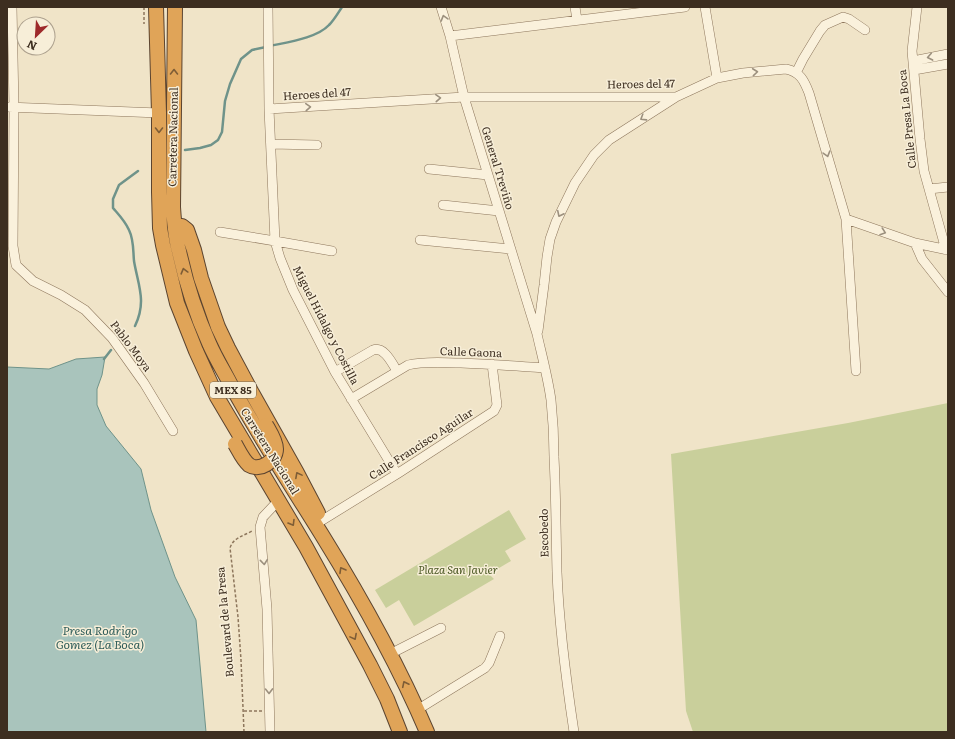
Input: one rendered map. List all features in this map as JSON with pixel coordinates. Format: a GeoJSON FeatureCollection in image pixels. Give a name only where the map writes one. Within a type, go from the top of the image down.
{"type":"FeatureCollection","features":[{"type":"Feature","properties":{"kind":"highway","name":"Carretera Nacional"},"geometry":{"type":"LineString","coordinates":[[156,7],[160,228],[177,302],[206,374],[278,501],[306,546],[370,665],[400,732]]}},
{"type":"Feature","properties":{"kind":"highway","name":"Carretera Nacional"},"geometry":{"type":"LineString","coordinates":[[175,7],[173,207],[178,250],[199,317],[210,344],[244,409],[323,537],[390,654],[427,732]]}},
{"type":"Feature","properties":{"kind":"highway","name":"MEX 85"},"geometry":{"type":"LineString","coordinates":[[159,169],[152,184],[151,197],[153,228],[158,260],[165,289],[177,327],[204,392],[245,461],[256,468],[259,468],[273,459],[276,450],[274,440],[242,386],[218,338],[198,285],[182,226],[173,207]]}},
{"type":"Feature","properties":{"kind":"highway","name":"MEX 85"},"geometry":{"type":"LineString","coordinates":[[182,226],[187,230],[201,278],[218,327],[252,393],[297,472],[317,511],[321,521],[323,537]]}},
{"type":"Feature","properties":{"kind":"street","name":"Pablo Moya"},"geometry":{"type":"LineString","coordinates":[[12,7],[11,107],[13,246],[16,265],[33,281],[61,295],[85,310],[112,338],[144,383],[173,431]]}},
{"type":"Feature","properties":{"kind":"street","name":"Miguel Hidalgo y Costilla"},"geometry":{"type":"LineString","coordinates":[[268,7],[269,109],[275,241],[293,290],[335,372],[397,474]]}},
{"type":"Feature","properties":{"kind":"street","name":"General Treviño"},"geometry":{"type":"LineString","coordinates":[[441,7],[450,36],[464,97],[537,334]]}},
{"type":"Feature","properties":{"kind":"street"},"geometry":{"type":"LineString","coordinates":[[575,7],[577,20]]}},
{"type":"Feature","properties":{"kind":"street"},"geometry":{"type":"LineString","coordinates":[[450,36],[685,7]]}},
{"type":"Feature","properties":{"kind":"street"},"geometry":{"type":"LineString","coordinates":[[705,7],[717,78]]}},
{"type":"Feature","properties":{"kind":"street","name":"Calle Presa La Boca"},"geometry":{"type":"LineString","coordinates":[[917,7],[913,41],[913,65],[920,139],[924,171],[947,250]]}},
{"type":"Feature","properties":{"kind":"street"},"geometry":{"type":"LineString","coordinates":[[856,371],[846,219],[809,93],[805,82],[796,73],[803,58],[820,30],[825,25],[843,18],[849,19],[865,30]]}},
{"type":"Feature","properties":{"kind":"street"},"geometry":{"type":"LineString","coordinates":[[913,65],[948,54]]}},
{"type":"Feature","properties":{"kind":"street"},"geometry":{"type":"LineString","coordinates":[[913,65],[948,64]]}},
{"type":"Feature","properties":{"kind":"street","name":"Heroes del 47"},"geometry":{"type":"LineString","coordinates":[[269,109],[464,97],[676,97],[717,78],[770,70],[786,69],[792,70],[796,73]]}},
{"type":"Feature","properties":{"kind":"street"},"geometry":{"type":"LineString","coordinates":[[537,334],[550,239],[556,222],[575,183],[594,155],[609,140],[676,97]]}},
{"type":"Feature","properties":{"kind":"street"},"geometry":{"type":"LineString","coordinates":[[11,107],[159,112]]}},
{"type":"Feature","properties":{"kind":"street"},"geometry":{"type":"LineString","coordinates":[[271,144],[317,145]]}},
{"type":"Feature","properties":{"kind":"street"},"geometry":{"type":"LineString","coordinates":[[428,168],[488,175]]}},
{"type":"Feature","properties":{"kind":"street"},"geometry":{"type":"LineString","coordinates":[[929,189],[948,187]]}},
{"type":"Feature","properties":{"kind":"street"},"geometry":{"type":"LineString","coordinates":[[443,205],[499,210]]}},
{"type":"Feature","properties":{"kind":"street"},"geometry":{"type":"LineString","coordinates":[[846,219],[914,242],[947,250]]}},
{"type":"Feature","properties":{"kind":"street"},"geometry":{"type":"LineString","coordinates":[[220,232],[332,251]]}},
{"type":"Feature","properties":{"kind":"street"},"geometry":{"type":"LineString","coordinates":[[420,240],[511,248]]}},
{"type":"Feature","properties":{"kind":"street"},"geometry":{"type":"LineString","coordinates":[[914,242],[922,259],[948,292]]}},
{"type":"Feature","properties":{"kind":"street","name":"Escobedo"},"geometry":{"type":"LineString","coordinates":[[537,334],[551,400],[560,621],[567,690],[574,732]]}},
{"type":"Feature","properties":{"kind":"street"},"geometry":{"type":"LineString","coordinates":[[335,372],[376,348],[382,350],[397,371]]}},
{"type":"Feature","properties":{"kind":"street","name":"Calle Gaona"},"geometry":{"type":"LineString","coordinates":[[351,399],[397,371],[408,365],[416,363],[492,364],[545,368]]}},
{"type":"Feature","properties":{"kind":"street","name":"Calle Francisco Aguilar"},"geometry":{"type":"LineString","coordinates":[[321,521],[494,411],[496,405],[492,364]]}},
{"type":"Feature","properties":{"kind":"street"},"geometry":{"type":"LineString","coordinates":[[270,732],[267,609],[260,527],[263,518],[278,501]]}},
{"type":"Feature","properties":{"kind":"street"},"geometry":{"type":"LineString","coordinates":[[390,654],[441,628]]}},
{"type":"Feature","properties":{"kind":"street"},"geometry":{"type":"LineString","coordinates":[[417,710],[485,668],[489,663],[500,636]]}},
{"type":"Feature","properties":{"kind":"path"},"geometry":{"type":"LineString","coordinates":[[144,7],[144,24]]}},
{"type":"Feature","properties":{"kind":"path","name":"Boulevard de la Presa"},"geometry":{"type":"LineString","coordinates":[[244,732],[238,617],[230,548],[231,543],[235,540],[260,527]]}},
{"type":"Feature","properties":{"kind":"path"},"geometry":{"type":"LineString","coordinates":[[243,711],[270,711]]}},
{"type":"Feature","properties":{"kind":"green space"},"geometry":{"type":"Polygon","coordinates":[[[948,403],[948,732],[693,732],[686,711],[671,454],[848,423],[948,403]]]}},
{"type":"Feature","properties":{"kind":"green space","name":"Plaza San Javier"},"geometry":{"type":"Polygon","coordinates":[[[509,510],[526,539],[505,551],[511,561],[489,574],[494,579],[414,626],[399,600],[386,608],[375,590],[509,510]]]}},
{"type":"Feature","properties":{"kind":"water","name":"Presa Rodrigo Gomez (La Boca)"},"geometry":{"type":"Polygon","coordinates":[[[105,357],[102,375],[97,389],[97,405],[106,426],[141,469],[151,510],[175,577],[196,620],[206,732],[7,732],[7,367],[49,369],[76,359],[105,357]]]}},
{"type":"Feature","properties":{"kind":"waterway"},"geometry":{"type":"LineString","coordinates":[[270,46],[302,39],[317,33],[329,25],[342,7]]}},
{"type":"Feature","properties":{"kind":"waterway"},"geometry":{"type":"LineString","coordinates":[[185,150],[211,145],[218,140],[222,132],[225,101],[230,84],[241,59],[252,50],[266,47]]}},
{"type":"Feature","properties":{"kind":"waterway"},"geometry":{"type":"LineString","coordinates":[[135,326],[139,317],[141,301],[134,261],[133,242],[131,234],[122,218],[113,208],[113,199],[119,185],[138,171]]}},
{"type":"Feature","properties":{"kind":"waterway"},"geometry":{"type":"LineString","coordinates":[[104,359],[111,350]]}}]}
